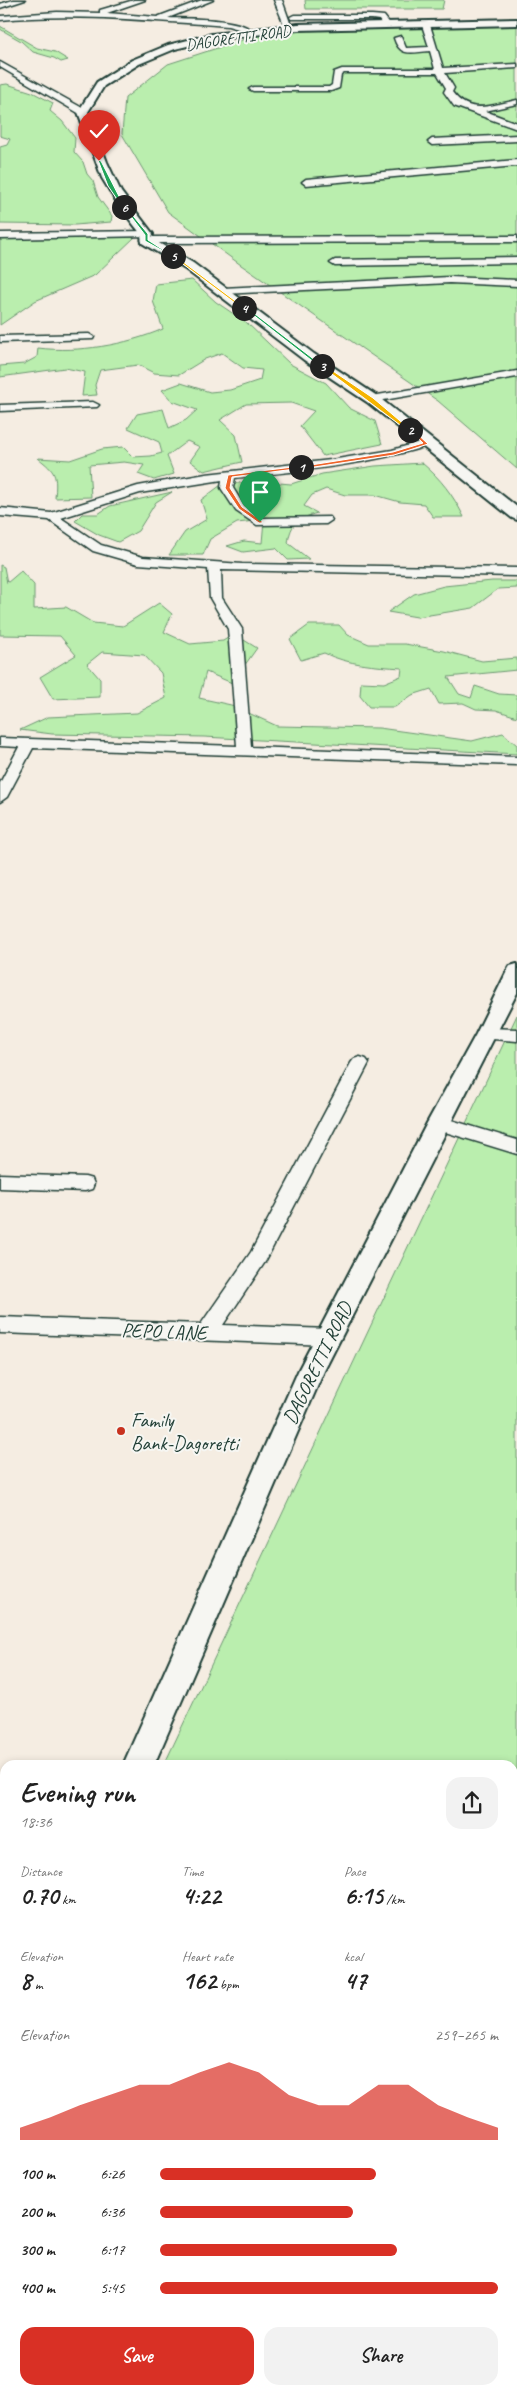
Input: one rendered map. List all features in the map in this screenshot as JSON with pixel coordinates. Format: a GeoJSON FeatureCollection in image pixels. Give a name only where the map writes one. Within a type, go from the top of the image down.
{"type":"FeatureCollection","features":[{"type":"Feature","properties":{"kind":"main road","name":"DAGORETTI ROAD"},"geometry":{"type":"LineString","coordinates":[[84,112],[92,94],[103,82],[119,70],[141,59],[186,44],[249,30],[292,23],[426,25],[517,22]]}},
{"type":"Feature","properties":{"kind":"main road"},"geometry":{"type":"LineString","coordinates":[[84,112],[99,161],[110,186],[146,237],[223,291],[309,357],[372,399],[517,516]]}},
{"type":"Feature","properties":{"kind":"main road","name":"DAGORETTI ROAD"},"geometry":{"type":"LineString","coordinates":[[140,1760],[312,1369],[438,1123],[487,1034],[517,971]]}},
{"type":"Feature","properties":{"kind":"street"},"geometry":{"type":"LineString","coordinates":[[0,6],[21,0]]}},
{"type":"Feature","properties":{"kind":"street"},"geometry":{"type":"LineString","coordinates":[[92,15],[141,0]]}},
{"type":"Feature","properties":{"kind":"street"},"geometry":{"type":"LineString","coordinates":[[156,20],[208,0]]}},
{"type":"Feature","properties":{"kind":"street"},"geometry":{"type":"LineString","coordinates":[[278,0],[292,23]]}},
{"type":"Feature","properties":{"kind":"street"},"geometry":{"type":"LineString","coordinates":[[0,18],[32,14],[92,15],[228,24],[249,30],[252,25],[244,19]]}},
{"type":"Feature","properties":{"kind":"street"},"geometry":{"type":"LineString","coordinates":[[426,25],[440,72],[450,88],[448,92],[457,104],[517,126]]}},
{"type":"Feature","properties":{"kind":"street"},"geometry":{"type":"LineString","coordinates":[[398,38],[401,48],[404,50],[433,49]]}},
{"type":"Feature","properties":{"kind":"street"},"geometry":{"type":"LineString","coordinates":[[0,64],[84,112]]}},
{"type":"Feature","properties":{"kind":"street"},"geometry":{"type":"LineString","coordinates":[[253,89],[331,89],[336,86],[337,74],[342,71],[440,72],[517,66]]}},
{"type":"Feature","properties":{"kind":"street"},"geometry":{"type":"LineString","coordinates":[[472,111],[517,102]]}},
{"type":"Feature","properties":{"kind":"street"},"geometry":{"type":"LineString","coordinates":[[495,118],[517,117]]}},
{"type":"Feature","properties":{"kind":"street"},"geometry":{"type":"LineString","coordinates":[[432,142],[517,138]]}},
{"type":"Feature","properties":{"kind":"street"},"geometry":{"type":"LineString","coordinates":[[306,182],[517,163]]}},
{"type":"Feature","properties":{"kind":"street"},"geometry":{"type":"LineString","coordinates":[[0,236],[517,239]]}},
{"type":"Feature","properties":{"kind":"street"},"geometry":{"type":"LineString","coordinates":[[335,263],[517,260]]}},
{"type":"Feature","properties":{"kind":"street"},"geometry":{"type":"LineString","coordinates":[[223,291],[450,280],[517,284]]}},
{"type":"Feature","properties":{"kind":"street"},"geometry":{"type":"LineString","coordinates":[[0,339],[89,337]]}},
{"type":"Feature","properties":{"kind":"street"},"geometry":{"type":"LineString","coordinates":[[372,399],[517,374]]}},
{"type":"Feature","properties":{"kind":"street"},"geometry":{"type":"LineString","coordinates":[[0,408],[93,405]]}},
{"type":"Feature","properties":{"kind":"street"},"geometry":{"type":"LineString","coordinates":[[0,512],[52,517],[138,490],[394,454],[427,443]]}},
{"type":"Feature","properties":{"kind":"street"},"geometry":{"type":"LineString","coordinates":[[230,476],[227,488],[240,508],[260,522],[326,520]]}},
{"type":"Feature","properties":{"kind":"street"},"geometry":{"type":"LineString","coordinates":[[52,517],[97,548],[142,562],[214,566],[517,572]]}},
{"type":"Feature","properties":{"kind":"street"},"geometry":{"type":"LineString","coordinates":[[214,566],[216,598],[235,629],[244,750]]}},
{"type":"Feature","properties":{"kind":"street"},"geometry":{"type":"LineString","coordinates":[[0,742],[517,761]]}},
{"type":"Feature","properties":{"kind":"street"},"geometry":{"type":"LineString","coordinates":[[0,797],[28,743]]}},
{"type":"Feature","properties":{"kind":"street"},"geometry":{"type":"LineString","coordinates":[[487,1034],[517,1035]]}},
{"type":"Feature","properties":{"kind":"street"},"geometry":{"type":"LineString","coordinates":[[207,1332],[258,1257],[360,1063]]}},
{"type":"Feature","properties":{"kind":"street"},"geometry":{"type":"LineString","coordinates":[[438,1123],[517,1147]]}},
{"type":"Feature","properties":{"kind":"street"},"geometry":{"type":"LineString","coordinates":[[0,1181],[86,1184]]}},
{"type":"Feature","properties":{"kind":"street","name":"PEPO LANE"},"geometry":{"type":"LineString","coordinates":[[0,1326],[329,1336]]}},
{"type":"Feature","properties":{"kind":"green space"},"geometry":{"type":"Polygon","coordinates":[[[305,0],[444,0],[442,9],[306,9],[305,0]]]}},
{"type":"Feature","properties":{"kind":"green space"},"geometry":{"type":"Polygon","coordinates":[[[517,20],[517,469],[438,401],[241,265],[168,212],[122,134],[125,98],[168,64],[279,28],[517,20]]]}},
{"type":"Feature","properties":{"kind":"green space"},"geometry":{"type":"Polygon","coordinates":[[[0,26],[37,48],[55,52],[68,60],[61,62],[33,52],[21,41],[0,29],[0,26]]]}},
{"type":"Feature","properties":{"kind":"green space"},"geometry":{"type":"Polygon","coordinates":[[[7,84],[32,92],[53,103],[50,111],[62,121],[75,138],[74,152],[83,162],[87,174],[93,181],[98,197],[112,216],[111,222],[75,225],[0,224],[0,147],[7,145],[10,139],[0,136],[0,85],[7,84]]]}},
{"type":"Feature","properties":{"kind":"green space"},"geometry":{"type":"Polygon","coordinates":[[[135,237],[95,275],[35,301],[0,325],[0,238],[135,237]]]}},
{"type":"Feature","properties":{"kind":"green space"},"geometry":{"type":"Polygon","coordinates":[[[192,280],[216,302],[247,323],[290,364],[326,383],[349,408],[375,421],[382,444],[323,456],[300,426],[314,411],[291,403],[246,404],[220,420],[236,435],[242,462],[204,471],[190,461],[200,447],[187,441],[167,456],[174,474],[154,480],[138,474],[144,465],[124,462],[89,465],[91,497],[55,498],[56,484],[54,475],[49,467],[38,458],[70,460],[102,449],[123,447],[133,457],[162,453],[159,442],[128,428],[137,414],[163,409],[169,428],[186,420],[197,410],[172,401],[162,390],[181,383],[210,392],[230,390],[260,380],[262,370],[243,368],[222,353],[205,359],[179,375],[154,373],[138,365],[100,370],[95,385],[97,395],[82,396],[85,372],[65,368],[0,377],[0,366],[24,364],[37,357],[38,348],[69,349],[102,346],[149,335],[163,329],[153,301],[156,284],[192,280]]]}},
{"type":"Feature","properties":{"kind":"green space"},"geometry":{"type":"Polygon","coordinates":[[[422,463],[446,488],[464,517],[433,517],[424,504],[400,502],[375,495],[345,495],[326,489],[312,495],[304,506],[317,513],[297,522],[289,536],[288,543],[309,559],[288,560],[276,548],[243,552],[227,546],[244,541],[262,543],[264,520],[237,523],[210,539],[203,555],[169,555],[185,532],[207,519],[201,500],[221,485],[256,481],[291,484],[322,474],[375,466],[422,463]]]}},
{"type":"Feature","properties":{"kind":"green space"},"geometry":{"type":"Polygon","coordinates":[[[172,492],[156,502],[138,531],[118,542],[99,535],[75,521],[82,514],[98,514],[110,506],[172,492]]]}},
{"type":"Feature","properties":{"kind":"green space"},"geometry":{"type":"Polygon","coordinates":[[[0,565],[4,567],[7,583],[21,571],[34,585],[34,609],[66,607],[93,623],[123,626],[159,603],[172,614],[164,632],[190,644],[223,641],[234,634],[257,648],[232,683],[206,672],[199,698],[231,705],[277,726],[379,728],[472,741],[503,733],[517,745],[517,754],[204,737],[52,734],[20,730],[48,717],[137,713],[166,698],[161,673],[144,655],[102,652],[87,664],[100,679],[100,697],[53,699],[40,677],[76,655],[60,636],[0,635],[0,565]]]}},
{"type":"Feature","properties":{"kind":"green space"},"geometry":{"type":"Polygon","coordinates":[[[492,581],[517,581],[517,588],[498,589],[473,608],[417,617],[388,612],[414,594],[444,586],[492,581]]]}},
{"type":"Feature","properties":{"kind":"green space"},"geometry":{"type":"Polygon","coordinates":[[[309,625],[339,625],[348,635],[369,644],[405,644],[444,651],[482,661],[517,658],[517,670],[448,677],[459,694],[471,698],[475,686],[499,694],[517,695],[517,717],[496,710],[476,709],[463,703],[439,704],[431,689],[412,695],[395,707],[369,707],[360,696],[361,682],[384,683],[401,676],[402,668],[372,666],[333,657],[324,653],[301,660],[290,639],[309,625]]]}},
{"type":"Feature","properties":{"kind":"green space"},"geometry":{"type":"Polygon","coordinates":[[[517,1015],[517,1760],[166,1760],[517,1015]]]}},
{"type":"Feature","properties":{"kind":"place","name":"Family Bank-Dagoretti"},"geometry":{"type":"Point","coordinates":[121,1431]}},
{"type":"Feature","properties":{"kind":"route"},"geometry":{"type":"LineString","coordinates":[[99,161],[110,186],[131,218],[147,234],[146,240],[189,266],[309,357],[372,399],[427,443],[394,454],[331,464],[230,476],[227,488],[240,508],[260,522]]}}]}
